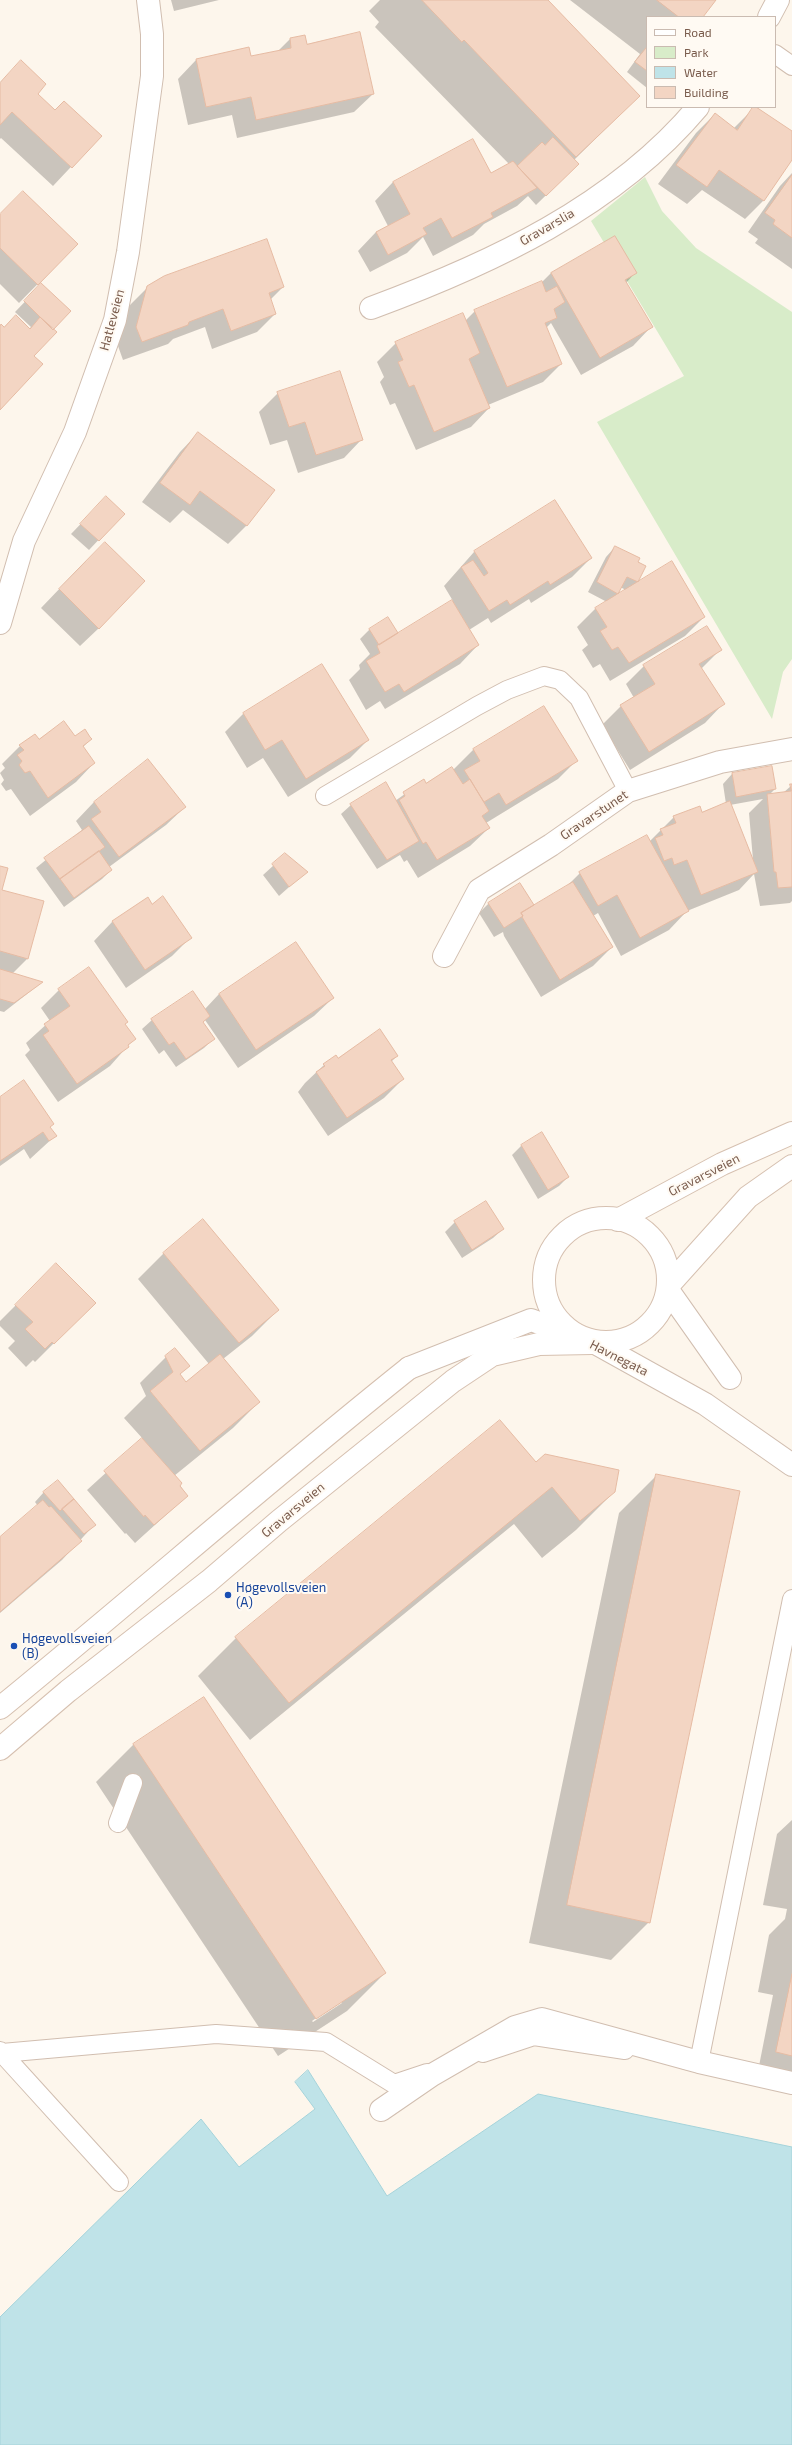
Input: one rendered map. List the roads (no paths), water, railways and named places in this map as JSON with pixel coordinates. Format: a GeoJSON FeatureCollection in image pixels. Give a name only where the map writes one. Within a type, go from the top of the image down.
{"type":"FeatureCollection","features":[{"type":"Feature","properties":{"kind":"street","name":"Hatleveien"},"geometry":{"type":"LineString","coordinates":[[0,623],[24,541],[75,432],[115,320],[128,252],[152,76],[152,34],[148,0]]}},
{"type":"Feature","properties":{"kind":"street"},"geometry":{"type":"LineString","coordinates":[[770,16],[778,0]]}},
{"type":"Feature","properties":{"kind":"street","name":"Gravarslia"},"geometry":{"type":"LineString","coordinates":[[371,308],[476,265],[552,226],[617,184],[697,108]]}},
{"type":"Feature","properties":{"kind":"street","name":"Gravarstunet"},"geometry":{"type":"LineString","coordinates":[[444,956],[479,890],[551,845],[628,791],[720,762],[792,749]]}},
{"type":"Feature","properties":{"kind":"street","name":"Gravarsveien"},"geometry":{"type":"LineString","coordinates":[[618,1220],[722,1164],[792,1133]]}},
{"type":"Feature","properties":{"kind":"street"},"geometry":{"type":"LineString","coordinates":[[668,1288],[748,1197],[792,1166]]}},
{"type":"Feature","properties":{"kind":"street"},"geometry":{"type":"LineString","coordinates":[[597,1219],[618,1220],[635,1226],[653,1242],[660,1251],[667,1268],[668,1288],[662,1308],[651,1325],[635,1337],[617,1343],[559,1325],[548,1309],[543,1291],[543,1273],[548,1254],[560,1237],[577,1225],[597,1219]]}},
{"type":"Feature","properties":{"kind":"street"},"geometry":{"type":"LineString","coordinates":[[668,1288],[730,1378]]}},
{"type":"Feature","properties":{"kind":"street","name":"Havnegata"},"geometry":{"type":"LineString","coordinates":[[0,1708],[104,1623],[319,1440],[409,1368],[531,1320],[597,1344],[705,1404],[792,1466]]}},
{"type":"Feature","properties":{"kind":"street","name":"Gravarsveien"},"geometry":{"type":"LineString","coordinates":[[0,1749],[20,1734],[68,1691],[209,1580],[290,1512],[452,1381],[492,1355],[539,1344],[592,1343]]}},
{"type":"Feature","properties":{"kind":"street"},"geometry":{"type":"LineString","coordinates":[[381,2110],[432,2075],[515,2028],[542,2018],[698,2062],[792,2084]]}},
{"type":"Feature","properties":{"kind":"lane"},"geometry":{"type":"LineString","coordinates":[[776,55],[792,66]]}},
{"type":"Feature","properties":{"kind":"lane"},"geometry":{"type":"LineString","coordinates":[[325,796],[477,706],[507,690],[544,676],[560,680],[579,698],[628,791]]}},
{"type":"Feature","properties":{"kind":"lane"},"geometry":{"type":"LineString","coordinates":[[1,2052],[216,2034],[326,2042],[394,2084],[534,2036],[698,2062],[792,1599]]}},
{"type":"Feature","properties":{"kind":"lane","name":"Gravarsveien"},"geometry":{"type":"LineString","coordinates":[[0,1761],[20,1734]]}},
{"type":"Feature","properties":{"kind":"lane"},"geometry":{"type":"LineString","coordinates":[[118,1822],[133,1783]]}},
{"type":"Feature","properties":{"kind":"lane"},"geometry":{"type":"LineString","coordinates":[[1,2052],[119,2182]]}},
{"type":"Feature","properties":{"kind":"water"},"geometry":{"type":"Polygon","coordinates":[[[308,2070],[387,2196],[538,2094],[792,2147],[792,2445],[0,2445],[0,2317],[201,2119],[239,2167],[315,2109],[295,2082],[308,2070]]]}},
{"type":"Feature","properties":{"kind":"place","name":"Høgevollsveien (A)"},"geometry":{"type":"Point","coordinates":[228,1595]}},
{"type":"Feature","properties":{"kind":"place","name":"Høgevollsveien (B)"},"geometry":{"type":"Point","coordinates":[14,1646]}}]}
